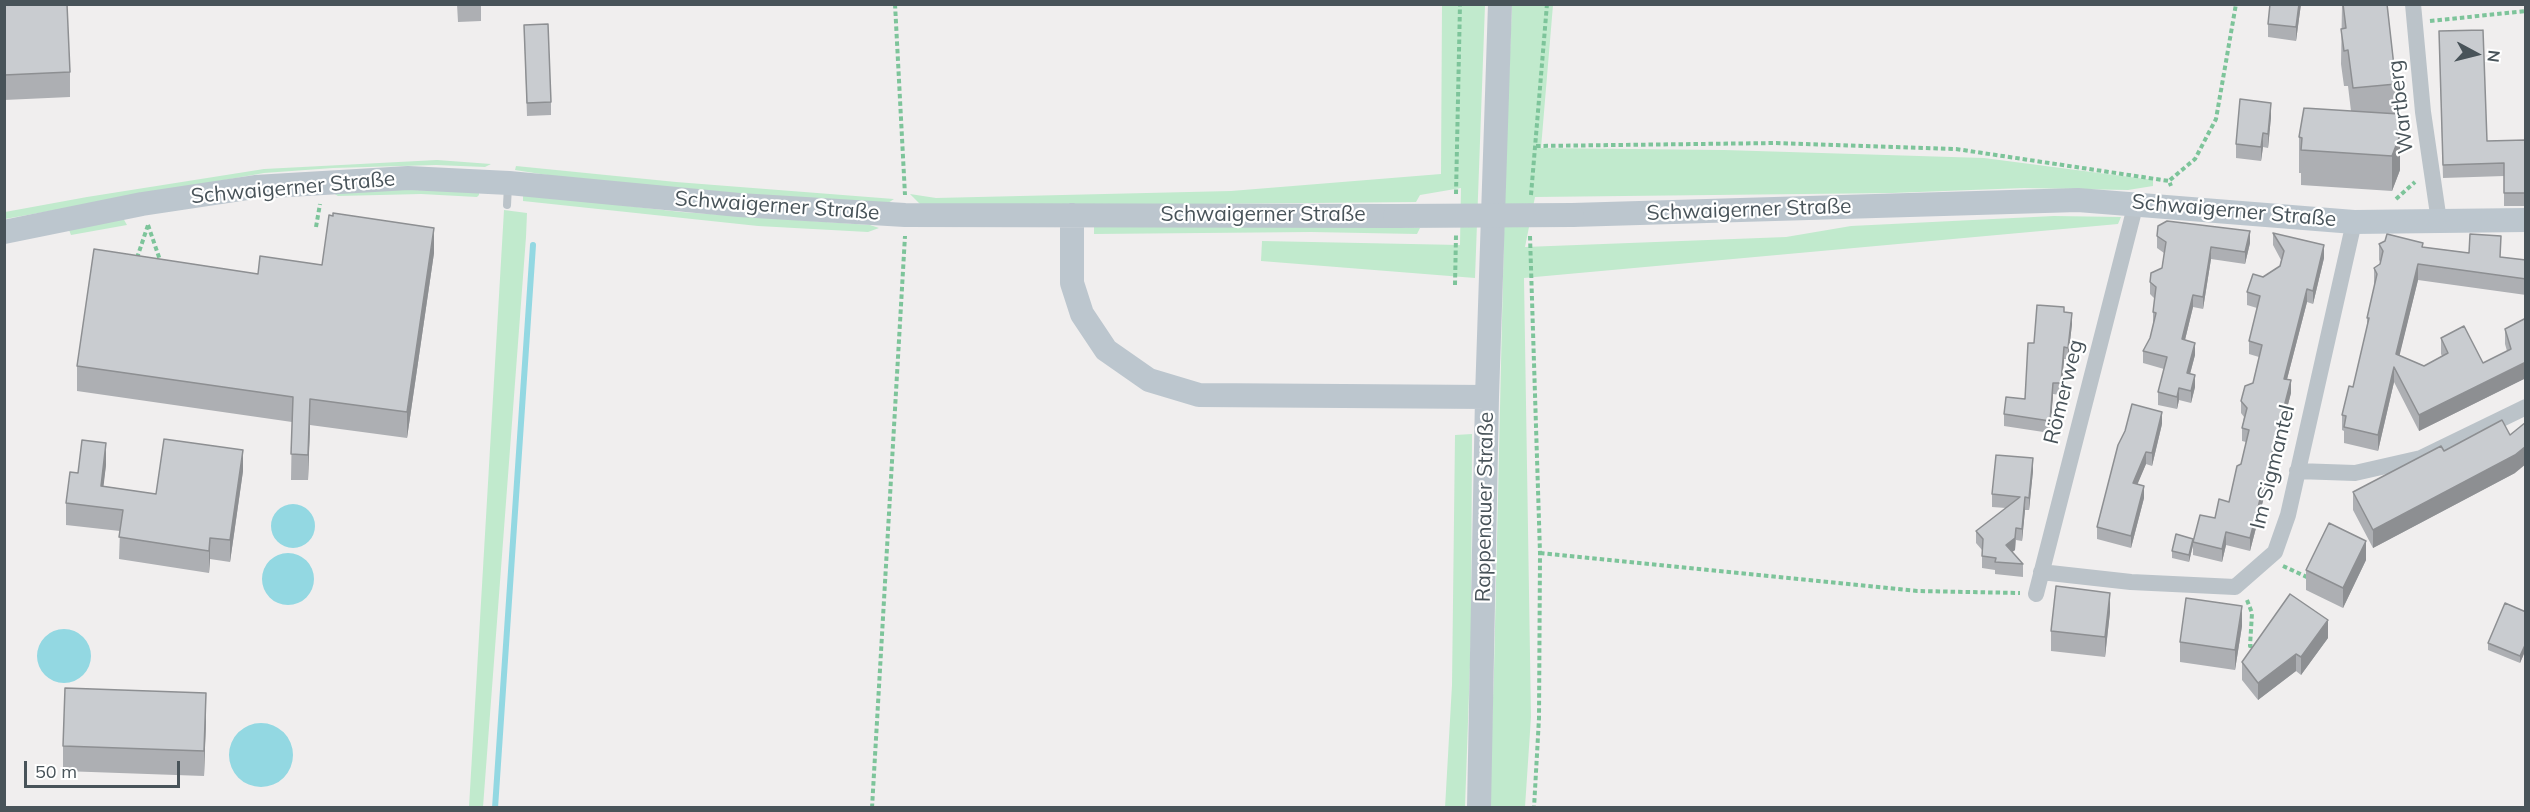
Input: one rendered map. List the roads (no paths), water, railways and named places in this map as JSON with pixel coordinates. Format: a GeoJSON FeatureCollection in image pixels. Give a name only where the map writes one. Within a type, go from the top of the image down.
{"type":"FeatureCollection","features":[{"type":"Feature","properties":{"kind":"street","name":"Rappenauer Straße"},"geometry":{"type":"LineString","coordinates":[[1479,807],[1487,397],[1500,4]]}},
{"type":"Feature","properties":{"kind":"street","name":"Wartberg"},"geometry":{"type":"LineString","coordinates":[[2413,4],[2423,112],[2439,221]]}},
{"type":"Feature","properties":{"kind":"street","name":"Schwaigerner Straße"},"geometry":{"type":"LineString","coordinates":[[4,232],[145,214],[255,188],[408,178],[508,194],[739,205],[902,230],[1072,215],[1572,215],[2078,200],[2354,222],[2526,220]]}},
{"type":"Feature","properties":{"kind":"street","name":"Römerweg"},"geometry":{"type":"LineString","coordinates":[[2036,594],[2136,203]]}},
{"type":"Feature","properties":{"kind":"street"},"geometry":{"type":"LineString","coordinates":[[1072,215],[1072,283],[1082,314],[1106,350],[1149,380],[1199,395],[1487,397]]}},
{"type":"Feature","properties":{"kind":"street","name":"Im Sigmantel"},"geometry":{"type":"LineString","coordinates":[[2041,572],[2131,582],[2235,587],[2275,552],[2288,515],[2354,222]]}},
{"type":"Feature","properties":{"kind":"street"},"geometry":{"type":"LineString","coordinates":[[2297,471],[2355,473],[2421,458],[2526,407]]}},
{"type":"Feature","properties":{"kind":"water"},"geometry":{"type":"Polygon","coordinates":[[[293,504],[302,505],[309,510],[314,517],[314,535],[309,542],[302,547],[293,548],[284,547],[277,542],[272,535],[271,526],[272,517],[277,510],[284,505],[293,504]]]}},
{"type":"Feature","properties":{"kind":"water"},"geometry":{"type":"Polygon","coordinates":[[[288,553],[298,555],[306,561],[312,569],[314,579],[312,589],[306,597],[298,603],[288,605],[278,603],[270,597],[264,589],[262,579],[264,569],[270,561],[278,555],[288,553]]]}},
{"type":"Feature","properties":{"kind":"water"},"geometry":{"type":"Polygon","coordinates":[[[59,629],[69,629],[79,633],[87,641],[91,656],[87,671],[79,679],[69,683],[59,683],[49,679],[41,671],[37,661],[37,651],[41,641],[49,633],[59,629]]]}},
{"type":"Feature","properties":{"kind":"water"},"geometry":{"type":"Polygon","coordinates":[[[255,723],[267,723],[284,732],[291,743],[293,755],[291,767],[284,778],[267,787],[255,787],[243,782],[234,773],[229,761],[229,749],[234,737],[243,728],[255,723]]]}},
{"type":"Feature","properties":{"kind":"waterway"},"geometry":{"type":"LineString","coordinates":[[495,808],[533,245]]}}]}
